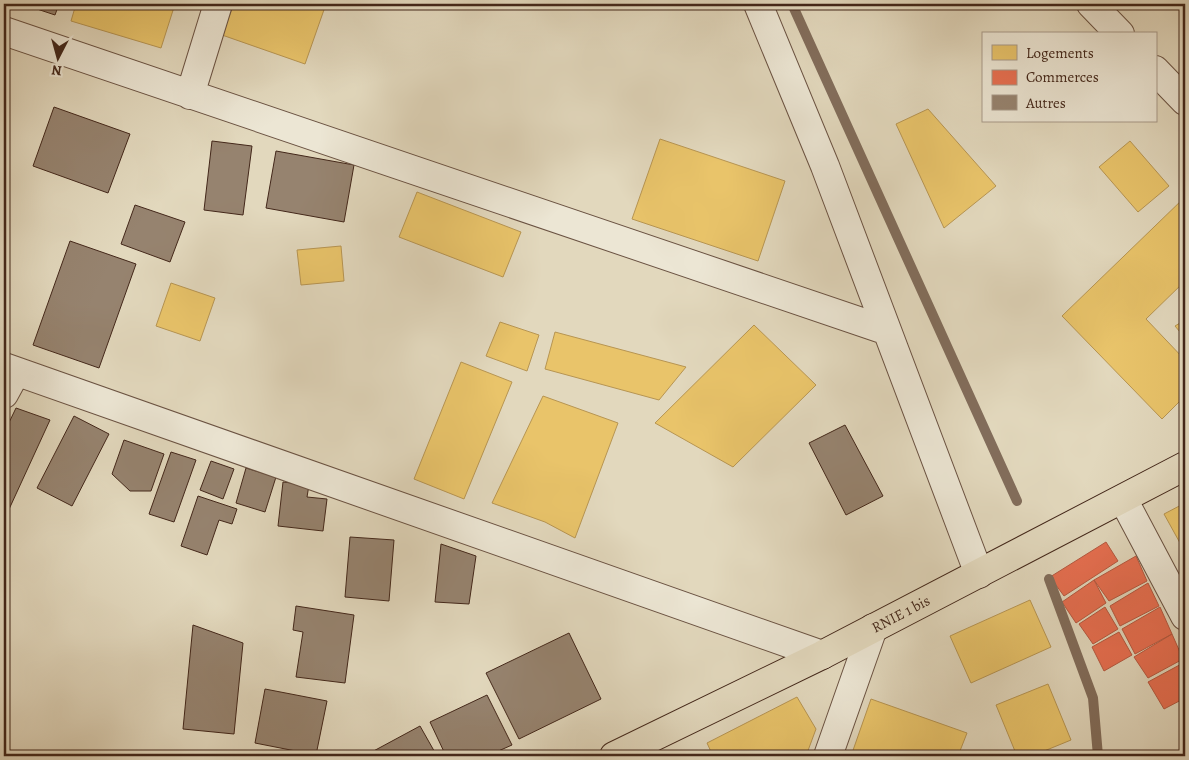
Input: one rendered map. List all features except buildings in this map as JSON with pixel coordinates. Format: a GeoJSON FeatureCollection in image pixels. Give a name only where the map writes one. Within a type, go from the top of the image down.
{"type":"FeatureCollection","features":[{"type":"Feature","properties":{"kind":"main road","name":"RNIE 1 bis"},"geometry":{"type":"LineString","coordinates":[[614,756],[822,655],[1185,466]]}},
{"type":"Feature","properties":{"kind":"street"},"geometry":{"type":"LineString","coordinates":[[190,94],[218,4]]}},
{"type":"Feature","properties":{"kind":"street"},"geometry":{"type":"LineString","coordinates":[[758,4],[825,166],[979,574]]}},
{"type":"Feature","properties":{"kind":"street"},"geometry":{"type":"LineString","coordinates":[[1092,4],[1118,32]]}},
{"type":"Feature","properties":{"kind":"street"},"geometry":{"type":"LineString","coordinates":[[4,31],[886,330]]}},
{"type":"Feature","properties":{"kind":"street"},"geometry":{"type":"LineString","coordinates":[[1156,71],[1185,102]]}},
{"type":"Feature","properties":{"kind":"street"},"geometry":{"type":"LineString","coordinates":[[8,378],[822,655]]}},
{"type":"Feature","properties":{"kind":"street"},"geometry":{"type":"LineString","coordinates":[[1123,499],[1185,616]]}},
{"type":"Feature","properties":{"kind":"street"},"geometry":{"type":"LineString","coordinates":[[828,756],[873,628]]}},
{"type":"Feature","properties":{"kind":"waterway"},"geometry":{"type":"LineString","coordinates":[[792,4],[1017,501]]}},
{"type":"Feature","properties":{"kind":"waterway"},"geometry":{"type":"LineString","coordinates":[[1049,579],[1093,698],[1098,756]]}}]}
